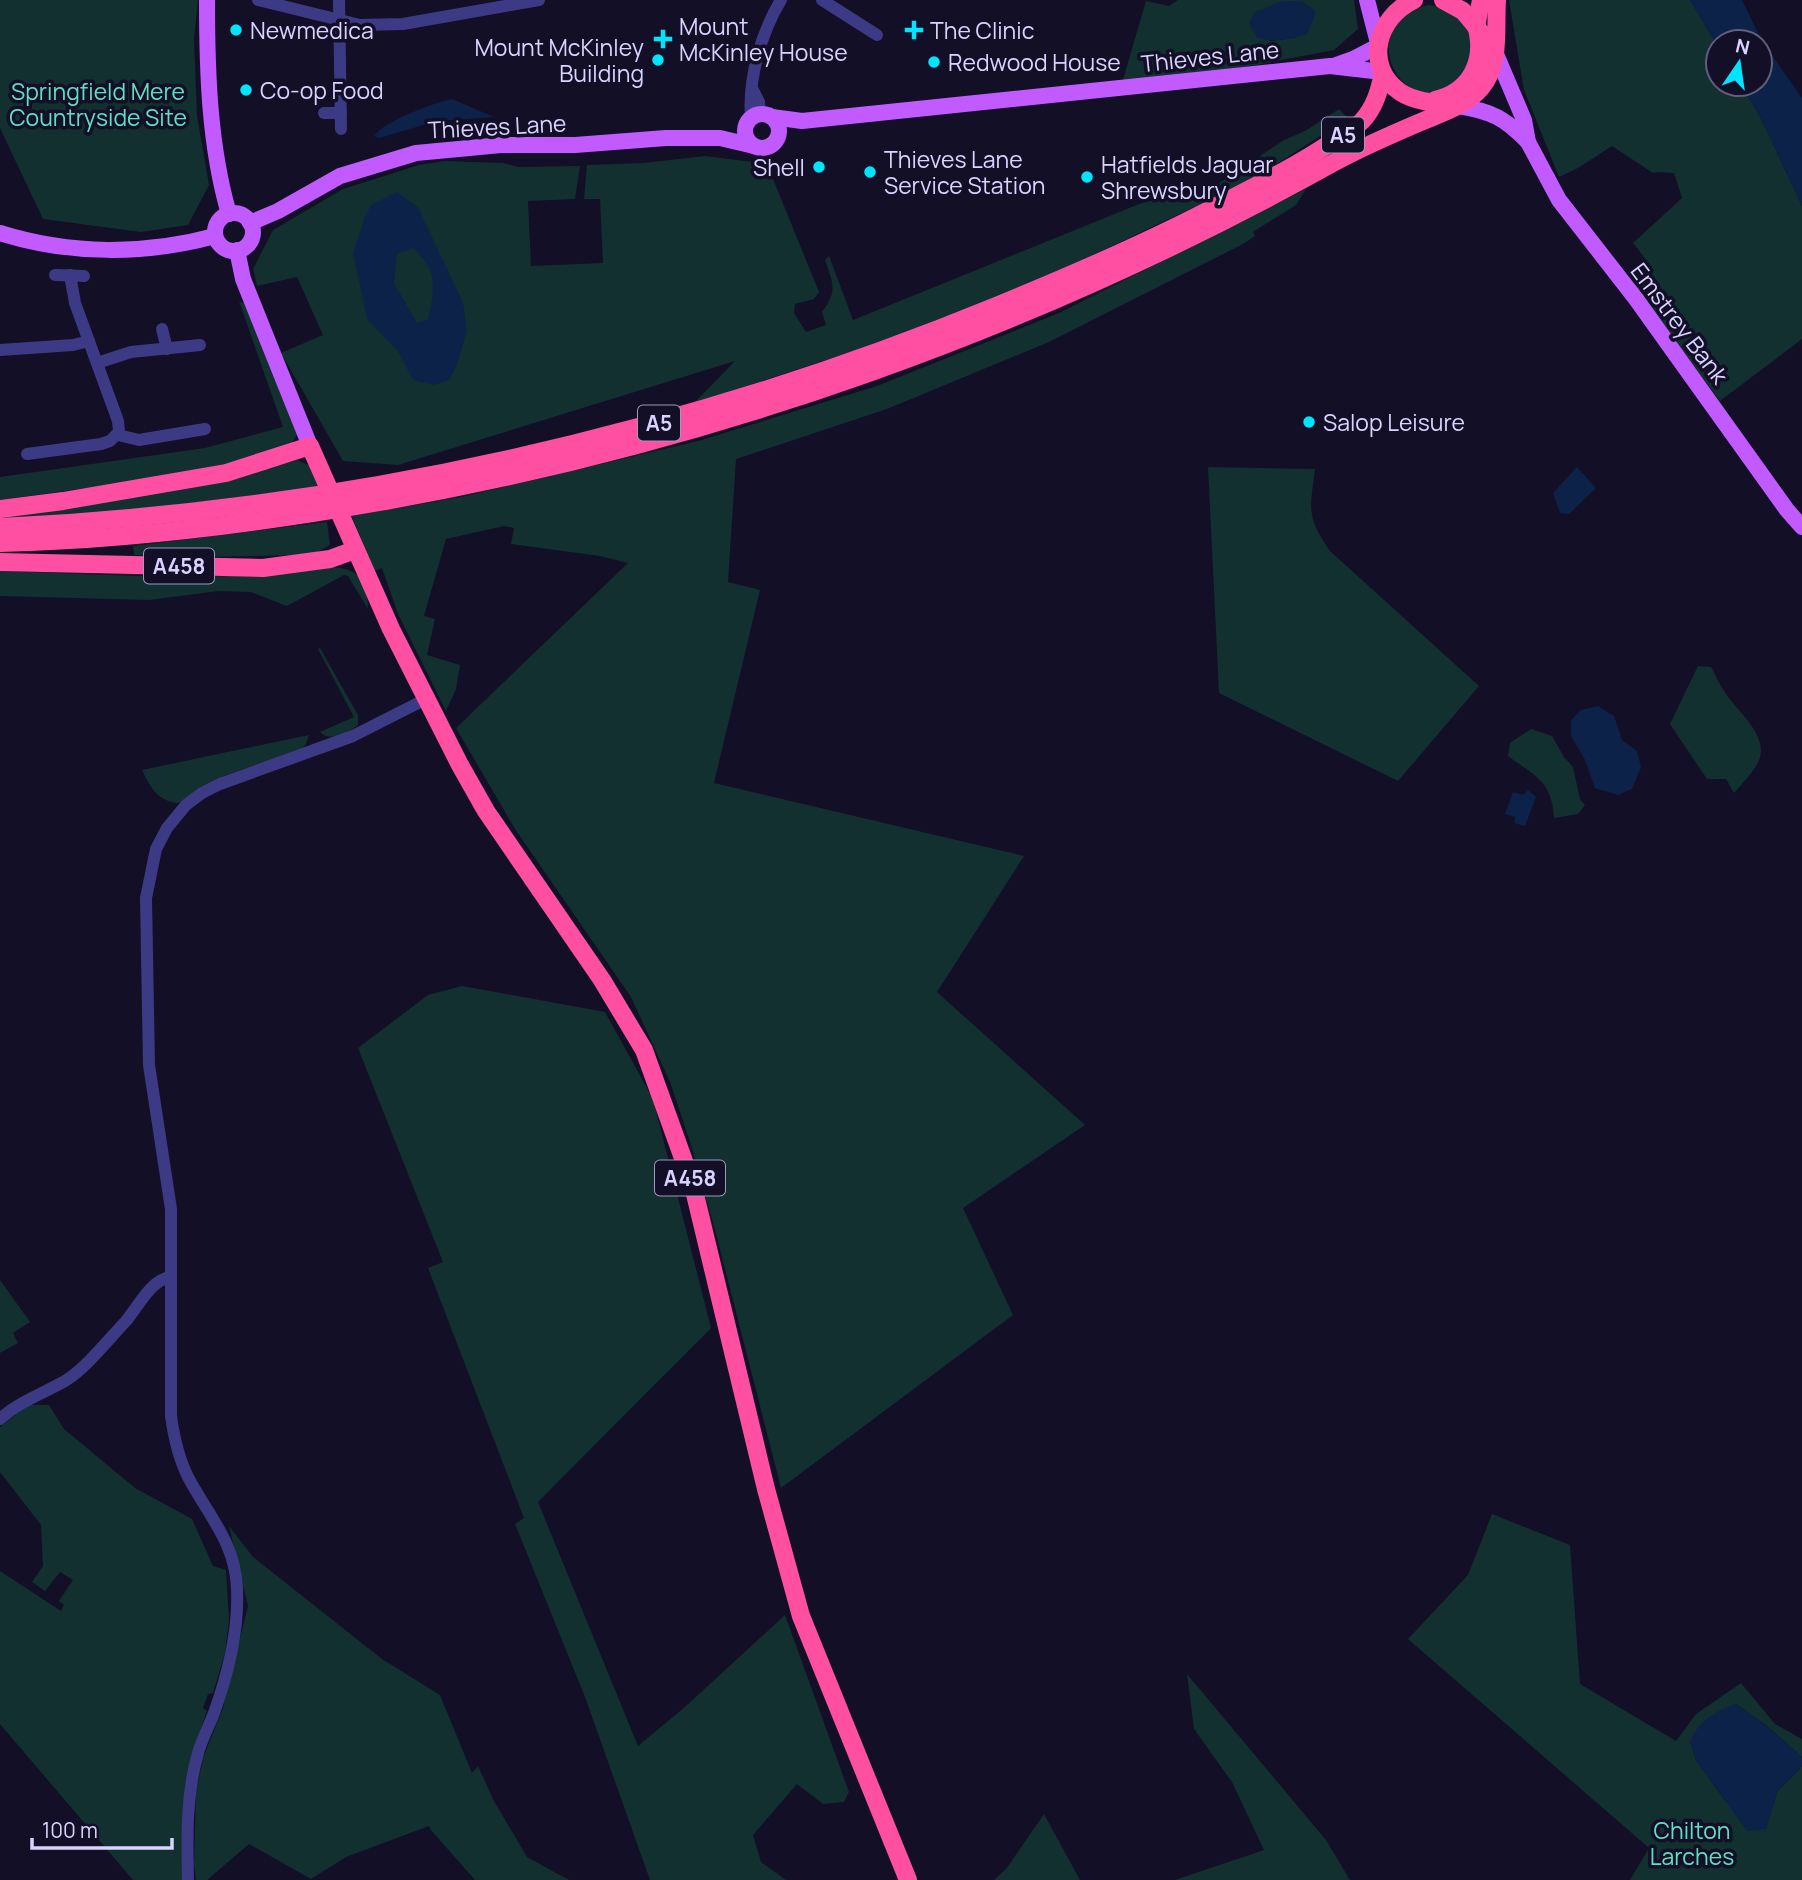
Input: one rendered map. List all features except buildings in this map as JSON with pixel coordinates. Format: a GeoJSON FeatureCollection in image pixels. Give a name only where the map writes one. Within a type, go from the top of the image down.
{"type":"FeatureCollection","features":[{"type":"Feature","properties":{"kind":"highway"},"geometry":{"type":"LineString","coordinates":[[1414,0],[1394,13],[1385,25],[1378,44],[1383,73],[1399,91],[1415,99],[1458,106],[1471,98],[1485,83],[1496,54],[1497,0]]}},
{"type":"Feature","properties":{"kind":"highway"},"geometry":{"type":"LineString","coordinates":[[1443,0],[1463,11],[1496,54]]}},
{"type":"Feature","properties":{"kind":"highway"},"geometry":{"type":"LineString","coordinates":[[1429,101],[1456,93],[1473,75],[1480,52],[1476,28],[1482,0]]}},
{"type":"Feature","properties":{"kind":"highway","name":"A5"},"geometry":{"type":"LineString","coordinates":[[0,527],[158,516],[348,492],[529,455],[636,429],[830,370],[1062,279],[1174,228],[1278,175],[1360,123],[1376,98],[1383,73]]}},
{"type":"Feature","properties":{"kind":"highway","name":"A5"},"geometry":{"type":"LineString","coordinates":[[0,543],[184,531],[327,511],[521,475],[714,424],[834,386],[960,340],[1075,292],[1189,240],[1347,155],[1458,106]]}},
{"type":"Feature","properties":{"kind":"highway"},"geometry":{"type":"LineString","coordinates":[[0,509],[226,473],[310,446]]}},
{"type":"Feature","properties":{"kind":"highway","name":"A458"},"geometry":{"type":"LineString","coordinates":[[310,446],[425,699],[486,811],[602,980],[644,1050],[694,1186],[765,1489],[801,1616],[908,1880]]}},
{"type":"Feature","properties":{"kind":"highway","name":"A458"},"geometry":{"type":"LineString","coordinates":[[0,562],[263,568],[330,559],[355,550]]}},
{"type":"Feature","properties":{"kind":"main road"},"geometry":{"type":"LineString","coordinates":[[207,0],[209,97],[218,164],[229,214]]}},
{"type":"Feature","properties":{"kind":"main road"},"geometry":{"type":"LineString","coordinates":[[1331,66],[1353,59],[1378,44],[1367,0]]}},
{"type":"Feature","properties":{"kind":"main road","name":"Emstrey Bank"},"geometry":{"type":"LineString","coordinates":[[1496,54],[1524,120],[1528,142]]}},
{"type":"Feature","properties":{"kind":"main road"},"geometry":{"type":"LineString","coordinates":[[1331,66],[1383,73]]}},
{"type":"Feature","properties":{"kind":"main road","name":"Thieves Lane"},"geometry":{"type":"LineString","coordinates":[[802,121],[1331,66]]}},
{"type":"Feature","properties":{"kind":"main road","name":"Emstrey Bank"},"geometry":{"type":"LineString","coordinates":[[1458,106],[1500,116],[1528,142],[1564,209],[1636,299],[1787,510],[1802,527]]}},
{"type":"Feature","properties":{"kind":"main road"},"geometry":{"type":"LineString","coordinates":[[757,119],[779,126],[779,136]]}},
{"type":"Feature","properties":{"kind":"main road"},"geometry":{"type":"LineString","coordinates":[[754,146],[745,136],[757,119]]}},
{"type":"Feature","properties":{"kind":"main road"},"geometry":{"type":"LineString","coordinates":[[720,138],[757,119],[802,121]]}},
{"type":"Feature","properties":{"kind":"main road"},"geometry":{"type":"LineString","coordinates":[[720,138],[761,149],[768,147],[802,121]]}},
{"type":"Feature","properties":{"kind":"main road","name":"Thieves Lane"},"geometry":{"type":"LineString","coordinates":[[250,223],[278,211],[340,176],[416,153],[501,145],[575,145],[666,138],[720,138]]}},
{"type":"Feature","properties":{"kind":"main road"},"geometry":{"type":"LineString","coordinates":[[229,214],[241,215],[250,223],[251,240],[237,250],[226,249],[215,236],[219,220],[229,214]]}},
{"type":"Feature","properties":{"kind":"main road"},"geometry":{"type":"LineString","coordinates":[[0,233],[70,248],[103,250],[151,249],[215,236]]}},
{"type":"Feature","properties":{"kind":"main road","name":"A458"},"geometry":{"type":"LineString","coordinates":[[237,250],[243,279],[310,446]]}},
{"type":"Feature","properties":{"kind":"street"},"geometry":{"type":"LineString","coordinates":[[258,0],[360,25],[403,24],[539,0]]}},
{"type":"Feature","properties":{"kind":"street"},"geometry":{"type":"LineString","coordinates":[[339,0],[341,129]]}},
{"type":"Feature","properties":{"kind":"street"},"geometry":{"type":"LineString","coordinates":[[757,119],[750,103],[762,42],[781,0]]}},
{"type":"Feature","properties":{"kind":"street"},"geometry":{"type":"LineString","coordinates":[[822,0],[877,35]]}},
{"type":"Feature","properties":{"kind":"street"},"geometry":{"type":"LineString","coordinates":[[324,113],[341,113]]}},
{"type":"Feature","properties":{"kind":"street"},"geometry":{"type":"LineString","coordinates":[[55,275],[84,276]]}},
{"type":"Feature","properties":{"kind":"street"},"geometry":{"type":"LineString","coordinates":[[70,275],[72,292],[118,421],[117,435]]}},
{"type":"Feature","properties":{"kind":"street"},"geometry":{"type":"LineString","coordinates":[[162,329],[167,349]]}},
{"type":"Feature","properties":{"kind":"street"},"geometry":{"type":"LineString","coordinates":[[0,350],[73,345],[89,341]]}},
{"type":"Feature","properties":{"kind":"street"},"geometry":{"type":"LineString","coordinates":[[97,363],[131,352],[200,345]]}},
{"type":"Feature","properties":{"kind":"street"},"geometry":{"type":"LineString","coordinates":[[32,450],[101,444],[117,435],[139,440],[205,429]]}},
{"type":"Feature","properties":{"kind":"street"},"geometry":{"type":"LineString","coordinates":[[188,1880],[188,1807],[192,1780],[233,1646],[237,1622],[237,1586],[222,1531],[188,1477],[175,1446],[171,1416],[171,1209],[149,1065],[146,898],[156,849],[173,819],[202,793],[220,783],[353,736],[425,699]]}},
{"type":"Feature","properties":{"kind":"street"},"geometry":{"type":"LineString","coordinates":[[0,1419],[15,1406],[67,1380],[127,1320],[155,1284],[171,1277]]}},
{"type":"Feature","properties":{"kind":"green space","name":"Springfield Mere Countryside Site"},"geometry":{"type":"Polygon","coordinates":[[[0,0],[198,0],[194,39],[197,116],[209,185],[188,225],[141,232],[43,219],[0,128],[0,0]]]}},
{"type":"Feature","properties":{"kind":"green space"},"geometry":{"type":"Polygon","coordinates":[[[1178,0],[1354,0],[1358,29],[1334,50],[1256,65],[1122,83],[1146,1],[1169,6],[1178,0]],[[1282,1],[1269,41],[1295,38],[1305,3],[1282,1]]]}},
{"type":"Feature","properties":{"kind":"green space"},"geometry":{"type":"Polygon","coordinates":[[[1509,0],[1690,0],[1707,28],[1704,28],[1704,98],[1749,98],[1802,206],[1802,339],[1720,401],[1629,281],[1651,266],[1633,243],[1682,198],[1674,173],[1653,173],[1612,146],[1559,177],[1524,90],[1509,0]]]}},
{"type":"Feature","properties":{"kind":"green space"},"geometry":{"type":"Polygon","coordinates":[[[1428,5],[1455,14],[1474,35],[1467,76],[1443,91],[1426,93],[1410,88],[1398,76],[1391,61],[1389,45],[1394,29],[1406,15],[1428,5]]]}},
{"type":"Feature","properties":{"kind":"green space"},"geometry":{"type":"Polygon","coordinates":[[[1339,109],[1348,118],[1255,178],[1028,286],[912,332],[694,403],[735,361],[398,465],[343,461],[281,353],[323,335],[297,277],[257,286],[253,269],[273,230],[343,189],[419,165],[445,161],[503,163],[518,167],[580,166],[575,199],[528,201],[531,266],[603,263],[600,199],[584,199],[587,165],[644,163],[705,156],[753,162],[763,165],[771,174],[819,292],[814,299],[795,304],[794,313],[806,332],[826,325],[822,312],[832,293],[825,260],[829,256],[853,320],[1144,202],[1207,191],[1284,140],[1305,131],[1339,109]]]}},
{"type":"Feature","properties":{"kind":"green space"},"geometry":{"type":"Polygon","coordinates":[[[1306,189],[1296,205],[1253,232],[1255,236],[1243,244],[1049,342],[887,409],[736,459],[728,582],[760,590],[714,783],[1024,856],[937,992],[1085,1125],[963,1208],[1013,1315],[781,1488],[714,1226],[670,1082],[631,997],[515,829],[456,728],[628,563],[600,556],[511,544],[514,528],[504,526],[446,539],[424,616],[435,619],[427,655],[460,665],[456,689],[446,711],[398,614],[382,568],[374,571],[352,516],[461,497],[698,441],[877,386],[1059,313],[1306,189]]]}},
{"type":"Feature","properties":{"kind":"green space"},"geometry":{"type":"Polygon","coordinates":[[[239,301],[246,304],[298,433],[290,446],[255,457],[183,473],[0,500],[0,477],[205,448],[283,427],[239,301]]]}},
{"type":"Feature","properties":{"kind":"green space"},"geometry":{"type":"Polygon","coordinates":[[[297,460],[311,466],[319,487],[160,508],[0,520],[0,513],[195,485],[297,460]]]}},
{"type":"Feature","properties":{"kind":"green space"},"geometry":{"type":"Polygon","coordinates":[[[1208,467],[1315,469],[1313,520],[1330,551],[1479,686],[1398,781],[1219,693],[1208,467]]]}},
{"type":"Feature","properties":{"kind":"green space"},"geometry":{"type":"Polygon","coordinates":[[[327,522],[330,545],[312,555],[134,555],[133,546],[327,522]]]}},
{"type":"Feature","properties":{"kind":"green space"},"geometry":{"type":"Polygon","coordinates":[[[329,567],[348,570],[359,577],[366,590],[368,609],[348,576],[344,575],[287,606],[251,592],[218,591],[149,600],[0,596],[0,571],[207,577],[329,567]]]}},
{"type":"Feature","properties":{"kind":"green space"},"geometry":{"type":"Polygon","coordinates":[[[320,648],[358,715],[358,725],[334,737],[320,732],[354,717],[318,649],[320,648]]]}},
{"type":"Feature","properties":{"kind":"green space"},"geometry":{"type":"Polygon","coordinates":[[[1698,666],[1711,667],[1724,691],[1753,727],[1760,744],[1758,763],[1734,793],[1726,779],[1707,779],[1670,724],[1698,666]]]}},
{"type":"Feature","properties":{"kind":"green space"},"geometry":{"type":"Polygon","coordinates":[[[1531,729],[1552,736],[1573,767],[1580,799],[1585,805],[1578,814],[1554,818],[1546,787],[1508,756],[1510,743],[1531,729]]]}},
{"type":"Feature","properties":{"kind":"green space"},"geometry":{"type":"Polygon","coordinates":[[[309,735],[302,749],[223,776],[179,803],[160,797],[142,770],[309,735]]]}},
{"type":"Feature","properties":{"kind":"green space"},"geometry":{"type":"Polygon","coordinates":[[[462,986],[605,1012],[653,1099],[711,1328],[538,1502],[638,1746],[785,1615],[849,1792],[844,1802],[823,1804],[797,1784],[753,1835],[761,1862],[786,1880],[650,1880],[585,1697],[515,1524],[524,1518],[428,1268],[443,1262],[358,1048],[428,995],[462,986]]]}},
{"type":"Feature","properties":{"kind":"green space"},"geometry":{"type":"Polygon","coordinates":[[[0,1280],[30,1322],[13,1333],[18,1343],[0,1353],[0,1280]]]}},
{"type":"Feature","properties":{"kind":"green space"},"geometry":{"type":"Polygon","coordinates":[[[28,1405],[49,1405],[64,1429],[135,1488],[192,1519],[213,1566],[226,1570],[229,1620],[225,1653],[213,1693],[208,1694],[203,1708],[207,1711],[191,1756],[185,1793],[182,1880],[133,1880],[0,1724],[0,1571],[61,1611],[64,1605],[59,1601],[73,1580],[60,1572],[45,1591],[32,1582],[43,1566],[41,1525],[0,1472],[0,1427],[28,1405]]]}},
{"type":"Feature","properties":{"kind":"green space","name":"Chilton Larches"},"geometry":{"type":"Polygon","coordinates":[[[1492,1514],[1570,1545],[1580,1684],[1676,1741],[1696,1714],[1741,1683],[1775,1724],[1802,1739],[1802,1757],[1767,1726],[1736,1704],[1690,1741],[1696,1760],[1726,1802],[1766,1829],[1777,1792],[1802,1766],[1802,1880],[1630,1880],[1649,1848],[1408,1639],[1468,1575],[1492,1514]]]}},
{"type":"Feature","properties":{"kind":"green space"},"geometry":{"type":"Polygon","coordinates":[[[229,1526],[253,1557],[382,1659],[440,1695],[472,1773],[478,1766],[494,1801],[527,1857],[569,1880],[475,1880],[429,1826],[346,1857],[311,1879],[249,1844],[207,1880],[196,1880],[196,1794],[203,1758],[223,1708],[248,1606],[229,1526]]]}},
{"type":"Feature","properties":{"kind":"green space"},"geometry":{"type":"Polygon","coordinates":[[[1187,1674],[1326,1840],[1350,1880],[1175,1880],[1264,1850],[1232,1782],[1194,1729],[1187,1674]]]}},
{"type":"Feature","properties":{"kind":"green space"},"geometry":{"type":"Polygon","coordinates":[[[1044,1814],[1080,1880],[994,1880],[1006,1869],[1044,1814]]]}},
{"type":"Feature","properties":{"kind":"water"},"geometry":{"type":"Polygon","coordinates":[[[1690,0],[1742,0],[1756,28],[1707,28],[1690,0]]]}},
{"type":"Feature","properties":{"kind":"water"},"geometry":{"type":"Polygon","coordinates":[[[1282,1],[1297,2],[1313,8],[1316,12],[1307,34],[1282,40],[1257,38],[1249,23],[1255,12],[1282,1]]]}},
{"type":"Feature","properties":{"kind":"water"},"geometry":{"type":"Polygon","coordinates":[[[1774,58],[1802,98],[1802,206],[1749,98],[1774,98],[1774,58]]]}},
{"type":"Feature","properties":{"kind":"water"},"geometry":{"type":"Polygon","coordinates":[[[452,99],[494,117],[437,121],[379,138],[374,136],[398,119],[452,99]]]}},
{"type":"Feature","properties":{"kind":"water"},"geometry":{"type":"Polygon","coordinates":[[[397,192],[418,207],[463,303],[467,331],[449,380],[434,385],[413,380],[397,350],[367,319],[353,253],[371,205],[397,192]],[[413,248],[397,254],[394,283],[417,323],[428,319],[433,289],[431,272],[413,248]]]}},
{"type":"Feature","properties":{"kind":"water"},"geometry":{"type":"Polygon","coordinates":[[[1577,467],[1596,488],[1569,514],[1560,513],[1553,493],[1577,467]]]}},
{"type":"Feature","properties":{"kind":"water"},"geometry":{"type":"Polygon","coordinates":[[[1598,706],[1614,716],[1622,740],[1637,751],[1641,767],[1632,789],[1618,795],[1595,788],[1585,760],[1571,736],[1571,720],[1581,710],[1598,706]]]}},
{"type":"Feature","properties":{"kind":"water"},"geometry":{"type":"Polygon","coordinates":[[[1528,790],[1536,797],[1525,826],[1514,823],[1515,817],[1505,814],[1513,792],[1523,795],[1528,790]]]}},
{"type":"Feature","properties":{"kind":"water"},"geometry":{"type":"Polygon","coordinates":[[[1736,1704],[1767,1726],[1802,1757],[1802,1766],[1777,1792],[1766,1829],[1747,1831],[1696,1760],[1690,1741],[1698,1727],[1709,1717],[1736,1704]]]}},
{"type":"Feature","properties":{"kind":"place","name":"Newmedica"},"geometry":{"type":"Point","coordinates":[236,30]}},
{"type":"Feature","properties":{"kind":"place","name":"The Clinic"},"geometry":{"type":"Point","coordinates":[914,30]}},
{"type":"Feature","properties":{"kind":"place","name":"Mount McKinley House"},"geometry":{"type":"Point","coordinates":[663,39]}},
{"type":"Feature","properties":{"kind":"place","name":"Mount McKinley Building"},"geometry":{"type":"Point","coordinates":[658,60]}},
{"type":"Feature","properties":{"kind":"place","name":"Redwood House"},"geometry":{"type":"Point","coordinates":[934,62]}},
{"type":"Feature","properties":{"kind":"place","name":"Co-op Food"},"geometry":{"type":"Point","coordinates":[246,90]}},
{"type":"Feature","properties":{"kind":"place","name":"Shell"},"geometry":{"type":"Point","coordinates":[819,167]}},
{"type":"Feature","properties":{"kind":"place","name":"Thieves Lane Service Station"},"geometry":{"type":"Point","coordinates":[870,172]}},
{"type":"Feature","properties":{"kind":"place","name":"Hatfields Jaguar Shrewsbury"},"geometry":{"type":"Point","coordinates":[1087,177]}},
{"type":"Feature","properties":{"kind":"place","name":"Salop Leisure"},"geometry":{"type":"Point","coordinates":[1309,422]}}]}
